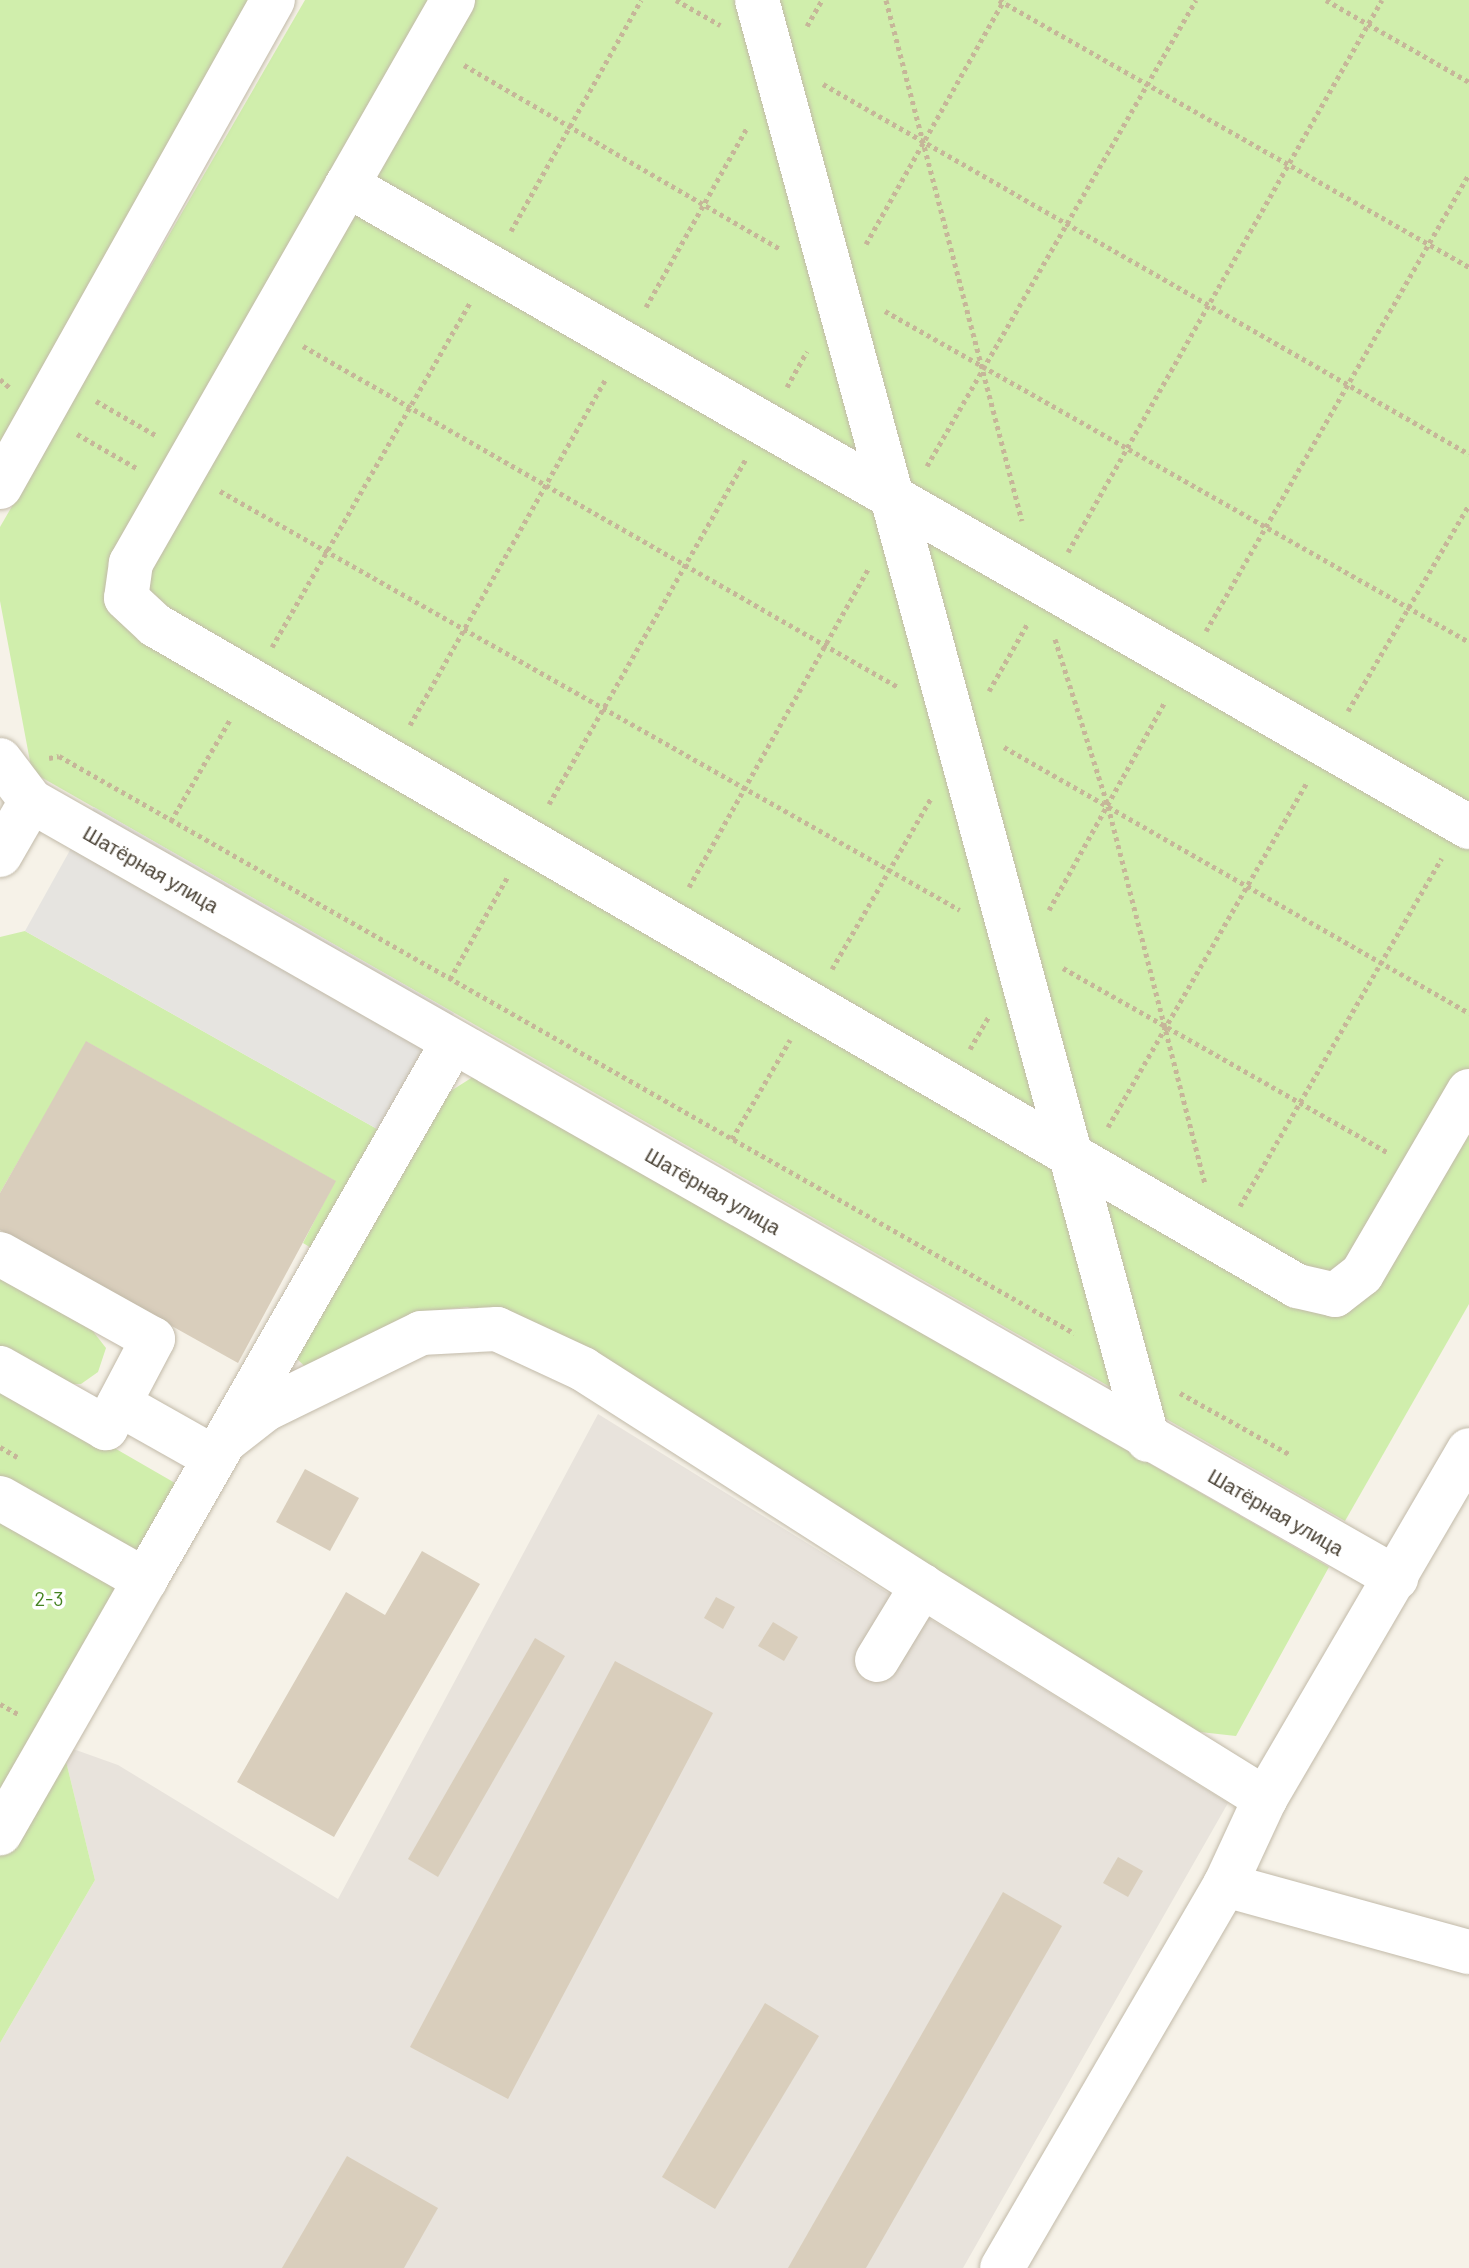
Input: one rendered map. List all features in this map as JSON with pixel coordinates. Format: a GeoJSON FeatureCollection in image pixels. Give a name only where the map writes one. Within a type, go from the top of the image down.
{"type":"FeatureCollection","features":[{"type":"Feature","properties":{"kind":"street"},"geometry":{"type":"LineString","coordinates":[[0,487],[273,0]]}},
{"type":"Feature","properties":{"kind":"street"},"geometry":{"type":"LineString","coordinates":[[453,0],[131,563],[126,598],[155,625],[1297,1286],[1335,1295],[1362,1274],[1469,1091]]}},
{"type":"Feature","properties":{"kind":"street"},"geometry":{"type":"LineString","coordinates":[[757,0],[1015,940],[1080,1161],[1148,1440]]}},
{"type":"Feature","properties":{"kind":"street"},"geometry":{"type":"LineString","coordinates":[[347,185],[766,425],[898,506],[1466,826]]}},
{"type":"Feature","properties":{"kind":"street"},"geometry":{"type":"LineString","coordinates":[[0,855],[31,801],[2,763]]}},
{"type":"Feature","properties":{"kind":"street","name":"Шатёрная улица"},"geometry":{"type":"LineString","coordinates":[[31,801],[1148,1440],[1396,1578]]}},
{"type":"Feature","properties":{"kind":"street"},"geometry":{"type":"LineString","coordinates":[[0,1833],[453,1042]]}},
{"type":"Feature","properties":{"kind":"street"},"geometry":{"type":"LineString","coordinates":[[0,1254],[153,1339],[106,1428],[0,1368]]}},
{"type":"Feature","properties":{"kind":"street"},"geometry":{"type":"LineString","coordinates":[[220,1450],[266,1409],[421,1333],[497,1329],[583,1369],[922,1586],[1265,1799]]}},
{"type":"Feature","properties":{"kind":"street"},"geometry":{"type":"LineString","coordinates":[[119,1404],[220,1450]]}},
{"type":"Feature","properties":{"kind":"street"},"geometry":{"type":"LineString","coordinates":[[1002,2268],[1225,1885],[1265,1799],[1469,1450]]}},
{"type":"Feature","properties":{"kind":"street"},"geometry":{"type":"LineString","coordinates":[[0,1498],[145,1580]]}},
{"type":"Feature","properties":{"kind":"street"},"geometry":{"type":"LineString","coordinates":[[877,1660],[922,1586]]}},
{"type":"Feature","properties":{"kind":"street"},"geometry":{"type":"LineString","coordinates":[[1225,1885],[1469,1952]]}},
{"type":"Feature","properties":{"kind":"path"},"geometry":{"type":"LineString","coordinates":[[171,821],[641,0]]}},
{"type":"Feature","properties":{"kind":"path"},"geometry":{"type":"LineString","coordinates":[[676,0],[1469,454]]}},
{"type":"Feature","properties":{"kind":"path"},"geometry":{"type":"LineString","coordinates":[[670,923],[825,645],[898,506],[986,368],[1196,0]]}},
{"type":"Feature","properties":{"kind":"path"},"geometry":{"type":"LineString","coordinates":[[1326,0],[1469,82]]}},
{"type":"Feature","properties":{"kind":"path"},"geometry":{"type":"LineString","coordinates":[[450,979],[766,425],[838,288],[1002,1],[1469,267]]}},
{"type":"Feature","properties":{"kind":"path"},"geometry":{"type":"LineString","coordinates":[[428,44],[838,288],[986,368],[1469,642]]}},
{"type":"Feature","properties":{"kind":"path"},"geometry":{"type":"LineString","coordinates":[[267,326],[1469,1013]]}},
{"type":"Feature","properties":{"kind":"path"},"geometry":{"type":"LineString","coordinates":[[0,379],[49,396],[1422,1172]]}},
{"type":"Feature","properties":{"kind":"path"},"geometry":{"type":"LineString","coordinates":[[49,396],[184,472]]}},
{"type":"Feature","properties":{"kind":"path"},"geometry":{"type":"LineString","coordinates":[[1080,1161],[1165,1026],[1469,505]]}},
{"type":"Feature","properties":{"kind":"path"},"geometry":{"type":"LineString","coordinates":[[2,763],[59,756],[1291,1455]]}},
{"type":"Feature","properties":{"kind":"path"},"geometry":{"type":"LineString","coordinates":[[1219,1241],[1466,826]]}},
{"type":"Feature","properties":{"kind":"shaded area"},"geometry":{"type":"Polygon","coordinates":[[[94,807],[454,1013],[386,1134],[25,931],[94,807]]]}},
{"type":"Feature","properties":{"kind":"shaded area"},"geometry":{"type":"Polygon","coordinates":[[[598,1414],[1228,1803],[963,2268],[0,2268],[0,2043],[95,1880],[62,1745],[118,1765],[338,1899],[598,1414]]]}},
{"type":"Feature","properties":{"kind":"green space"},"geometry":{"type":"Polygon","coordinates":[[[0,0],[249,0],[0,442],[0,0]]]}},
{"type":"Feature","properties":{"kind":"green space"},"geometry":{"type":"Polygon","coordinates":[[[305,0],[1469,0],[1469,1304],[1345,1521],[32,772],[0,601],[0,527],[305,0]]]}},
{"type":"Feature","properties":{"kind":"green space"},"geometry":{"type":"Polygon","coordinates":[[[25,931],[386,1134],[321,1254],[303,1243],[335,1181],[87,1042],[0,1193],[0,937],[25,931]]]}},
{"type":"Feature","properties":{"kind":"green space"},"geometry":{"type":"Polygon","coordinates":[[[476,1075],[1329,1567],[1236,1736],[1191,1731],[540,1325],[467,1307],[412,1313],[312,1373],[296,1358],[435,1101],[476,1075]]]}},
{"type":"Feature","properties":{"kind":"green space"},"geometry":{"type":"Polygon","coordinates":[[[0,1278],[92,1330],[106,1348],[98,1372],[81,1384],[61,1384],[0,1349],[0,1278]]]}},
{"type":"Feature","properties":{"kind":"green space","name":"2-3"},"geometry":{"type":"Polygon","coordinates":[[[0,1382],[201,1498],[62,1745],[95,1880],[0,2043],[0,1382]]]}},
{"type":"Feature","properties":{"kind":"building"},"geometry":{"type":"Polygon","coordinates":[[[86,1041],[336,1181],[238,1363],[0,1230],[0,1193],[86,1041]]]}},
{"type":"Feature","properties":{"kind":"building"},"geometry":{"type":"Polygon","coordinates":[[[305,1469],[359,1498],[330,1551],[276,1522],[305,1469]]]}},
{"type":"Feature","properties":{"kind":"building"},"geometry":{"type":"Polygon","coordinates":[[[422,1551],[480,1584],[334,1837],[237,1782],[346,1592],[385,1615],[422,1551]]]}},
{"type":"Feature","properties":{"kind":"building"},"geometry":{"type":"Polygon","coordinates":[[[716,1597],[735,1607],[723,1629],[704,1618],[716,1597]]]}},
{"type":"Feature","properties":{"kind":"building"},"geometry":{"type":"Polygon","coordinates":[[[773,1622],[798,1637],[784,1661],[758,1646],[773,1622]]]}},
{"type":"Feature","properties":{"kind":"building"},"geometry":{"type":"Polygon","coordinates":[[[535,1638],[565,1656],[438,1877],[408,1859],[535,1638]]]}},
{"type":"Feature","properties":{"kind":"building"},"geometry":{"type":"Polygon","coordinates":[[[615,1661],[713,1713],[508,2099],[410,2047],[615,1661]]]}},
{"type":"Feature","properties":{"kind":"building"},"geometry":{"type":"Polygon","coordinates":[[[1118,1857],[1143,1871],[1128,1897],[1103,1883],[1118,1857]]]}},
{"type":"Feature","properties":{"kind":"building"},"geometry":{"type":"Polygon","coordinates":[[[1003,1892],[1062,1926],[866,2268],[788,2268],[1003,1892]]]}},
{"type":"Feature","properties":{"kind":"building"},"geometry":{"type":"Polygon","coordinates":[[[765,2003],[819,2036],[715,2209],[662,2177],[765,2003]]]}},
{"type":"Feature","properties":{"kind":"building"},"geometry":{"type":"Polygon","coordinates":[[[347,2156],[438,2208],[404,2268],[282,2268],[347,2156]]]}}]}
